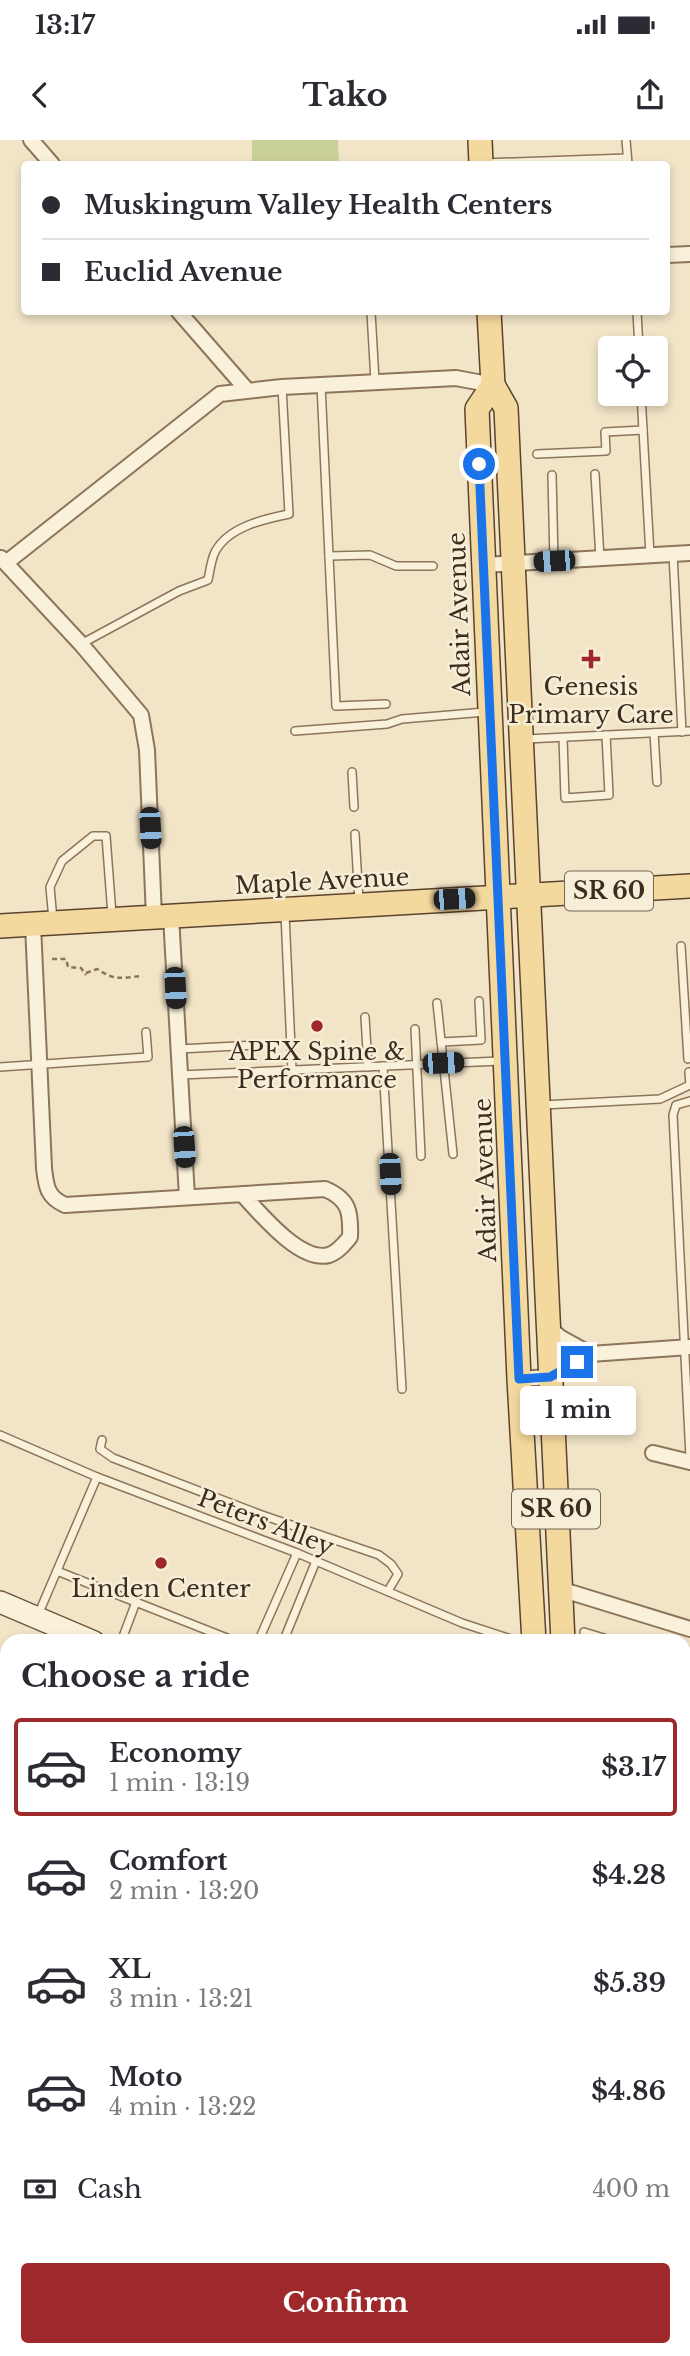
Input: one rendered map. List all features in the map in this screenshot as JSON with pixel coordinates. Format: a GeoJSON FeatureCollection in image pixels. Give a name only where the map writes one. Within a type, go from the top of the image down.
{"type":"FeatureCollection","features":[{"type":"Feature","properties":{"kind":"main road"},"geometry":{"type":"LineString","coordinates":[[480,140],[481,161]]}},
{"type":"Feature","properties":{"kind":"main road","name":"Adair Avenue"},"geometry":{"type":"LineString","coordinates":[[489,315],[492,386],[506,408],[563,1634]]}},
{"type":"Feature","properties":{"kind":"main road","name":"Adair Avenue"},"geometry":{"type":"LineString","coordinates":[[492,386],[477,409],[519,1379],[534,1634]]}},
{"type":"Feature","properties":{"kind":"main road","name":"Maple Avenue"},"geometry":{"type":"LineString","coordinates":[[0,926],[690,886]]}},
{"type":"Feature","properties":{"kind":"main road"},"geometry":{"type":"LineString","coordinates":[[0,1602],[75,1634]]}},
{"type":"Feature","properties":{"kind":"street"},"geometry":{"type":"LineString","coordinates":[[30,140],[49,161]]}},
{"type":"Feature","properties":{"kind":"street"},"geometry":{"type":"LineString","coordinates":[[670,255],[690,254]]}},
{"type":"Feature","properties":{"kind":"street"},"geometry":{"type":"LineString","coordinates":[[182,315],[247,390]]}},
{"type":"Feature","properties":{"kind":"street"},"geometry":{"type":"LineString","coordinates":[[187,1197],[178,1049],[147,750],[141,715],[4,559],[220,394],[321,384],[456,378],[492,386]]}},
{"type":"Feature","properties":{"kind":"street"},"geometry":{"type":"LineString","coordinates":[[484,565],[690,553]]}},
{"type":"Feature","properties":{"kind":"street"},"geometry":{"type":"LineString","coordinates":[[43,924],[40,1064],[46,1188],[54,1200],[65,1205],[187,1197],[325,1189],[336,1193],[345,1202],[350,1218],[349,1237],[331,1254],[317,1255],[302,1249],[276,1230],[242,1194]]}},
{"type":"Feature","properties":{"kind":"street"},"geometry":{"type":"LineString","coordinates":[[548,1327],[561,1338],[590,1354]]}},
{"type":"Feature","properties":{"kind":"street"},"geometry":{"type":"LineString","coordinates":[[519,1379],[550,1377],[590,1354],[688,1348]]}},
{"type":"Feature","properties":{"kind":"street"},"geometry":{"type":"LineString","coordinates":[[653,1453],[690,1460]]}},
{"type":"Feature","properties":{"kind":"street"},"geometry":{"type":"LineString","coordinates":[[560,1589],[690,1629]]}},
{"type":"Feature","properties":{"kind":"lane"},"geometry":{"type":"LineString","coordinates":[[626,140],[628,161]]}},
{"type":"Feature","properties":{"kind":"lane"},"geometry":{"type":"LineString","coordinates":[[371,315],[375,381]]}},
{"type":"Feature","properties":{"kind":"lane"},"geometry":{"type":"LineString","coordinates":[[637,315],[638,336]]}},
{"type":"Feature","properties":{"kind":"lane"},"geometry":{"type":"LineString","coordinates":[[321,384],[336,706],[386,704]]}},
{"type":"Feature","properties":{"kind":"lane"},"geometry":{"type":"LineString","coordinates":[[81,644],[179,591],[208,580],[215,551],[235,532],[254,522],[289,514],[282,387]]}},
{"type":"Feature","properties":{"kind":"lane"},"geometry":{"type":"LineString","coordinates":[[642,406],[650,555]]}},
{"type":"Feature","properties":{"kind":"lane"},"geometry":{"type":"LineString","coordinates":[[537,454],[606,451],[605,432],[643,430]]}},
{"type":"Feature","properties":{"kind":"lane"},"geometry":{"type":"LineString","coordinates":[[596,474],[600,558]]}},
{"type":"Feature","properties":{"kind":"lane"},"geometry":{"type":"LineString","coordinates":[[552,475],[554,561]]}},
{"type":"Feature","properties":{"kind":"lane"},"geometry":{"type":"LineString","coordinates":[[521,739],[686,731],[673,554]]}},
{"type":"Feature","properties":{"kind":"lane"},"geometry":{"type":"LineString","coordinates":[[330,556],[370,555],[396,566],[433,566]]}},
{"type":"Feature","properties":{"kind":"lane"},"geometry":{"type":"LineString","coordinates":[[295,731],[387,724],[402,719],[470,715],[490,711]]}},
{"type":"Feature","properties":{"kind":"lane"},"geometry":{"type":"LineString","coordinates":[[654,733],[657,782]]}},
{"type":"Feature","properties":{"kind":"lane"},"geometry":{"type":"LineString","coordinates":[[563,738],[565,798],[609,795],[606,735]]}},
{"type":"Feature","properties":{"kind":"lane"},"geometry":{"type":"LineString","coordinates":[[352,772],[354,807]]}},
{"type":"Feature","properties":{"kind":"lane"},"geometry":{"type":"LineString","coordinates":[[355,834],[359,905]]}},
{"type":"Feature","properties":{"kind":"lane"},"geometry":{"type":"LineString","coordinates":[[43,924],[50,887],[62,861],[93,836],[106,836],[113,919]]}},
{"type":"Feature","properties":{"kind":"lane"},"geometry":{"type":"LineString","coordinates":[[285,910],[292,1070]]}},
{"type":"Feature","properties":{"kind":"lane"},"geometry":{"type":"LineString","coordinates":[[681,946],[688,1059]]}},
{"type":"Feature","properties":{"kind":"lane"},"geometry":{"type":"LineString","coordinates":[[441,1042],[481,1040],[479,1002]]}},
{"type":"Feature","properties":{"kind":"lane"},"geometry":{"type":"LineString","coordinates":[[437,1003],[453,1154]]}},
{"type":"Feature","properties":{"kind":"lane"},"geometry":{"type":"LineString","coordinates":[[365,1017],[368,1067]]}},
{"type":"Feature","properties":{"kind":"lane"},"geometry":{"type":"LineString","coordinates":[[415,1029],[421,1156]]}},
{"type":"Feature","properties":{"kind":"lane"},"geometry":{"type":"LineString","coordinates":[[0,1067],[148,1056],[146,1032]]}},
{"type":"Feature","properties":{"kind":"lane"},"geometry":{"type":"LineString","coordinates":[[178,1049],[257,1045]]}},
{"type":"Feature","properties":{"kind":"lane"},"geometry":{"type":"LineString","coordinates":[[179,1075],[506,1061]]}},
{"type":"Feature","properties":{"kind":"lane"},"geometry":{"type":"LineString","coordinates":[[383,1066],[402,1389]]}},
{"type":"Feature","properties":{"kind":"lane"},"geometry":{"type":"LineString","coordinates":[[538,1105],[660,1099],[690,1085],[689,1072]]}},
{"type":"Feature","properties":{"kind":"lane"},"geometry":{"type":"LineString","coordinates":[[690,1101],[676,1105],[673,1115],[688,1348],[690,1460]]}},
{"type":"Feature","properties":{"kind":"lane","name":"Peters Alley"},"geometry":{"type":"LineString","coordinates":[[0,1435],[97,1477],[297,1553],[462,1623],[496,1634]]}},
{"type":"Feature","properties":{"kind":"lane"},"geometry":{"type":"LineString","coordinates":[[102,1440],[100,1449],[113,1458],[259,1514],[379,1555],[391,1564],[398,1574],[388,1591]]}},
{"type":"Feature","properties":{"kind":"lane"},"geometry":{"type":"LineString","coordinates":[[37,1618],[97,1477]]}},
{"type":"Feature","properties":{"kind":"lane"},"geometry":{"type":"LineString","coordinates":[[262,1634],[297,1553]]}},
{"type":"Feature","properties":{"kind":"lane"},"geometry":{"type":"LineString","coordinates":[[286,1634],[316,1561]]}},
{"type":"Feature","properties":{"kind":"lane"},"geometry":{"type":"LineString","coordinates":[[57,1571],[217,1634]]}},
{"type":"Feature","properties":{"kind":"lane"},"geometry":{"type":"LineString","coordinates":[[124,1634],[136,1602]]}},
{"type":"Feature","properties":{"kind":"lane"},"geometry":{"type":"LineString","coordinates":[[584,1632],[591,1634]]}},
{"type":"Feature","properties":{"kind":"path"},"geometry":{"type":"LineString","coordinates":[[52,959],[66,959],[68,967],[80,968],[86,974],[97,970],[114,979],[142,976]]}},
{"type":"Feature","properties":{"kind":"green space"},"geometry":{"type":"Polygon","coordinates":[[[252,140],[338,140],[339,161],[252,161],[252,140]]]}},
{"type":"Feature","properties":{"kind":"place","name":"Genesis Primary Care"},"geometry":{"type":"Point","coordinates":[591,659]}},
{"type":"Feature","properties":{"kind":"place","name":"APEX Spine & Performance"},"geometry":{"type":"Point","coordinates":[317,1026]}},
{"type":"Feature","properties":{"kind":"place","name":"Linden Center"},"geometry":{"type":"Point","coordinates":[161,1563]}},
{"type":"Feature","properties":{"kind":"route"},"geometry":{"type":"LineString","coordinates":[[479,464],[519,1379],[550,1377],[577,1362]]}}]}
